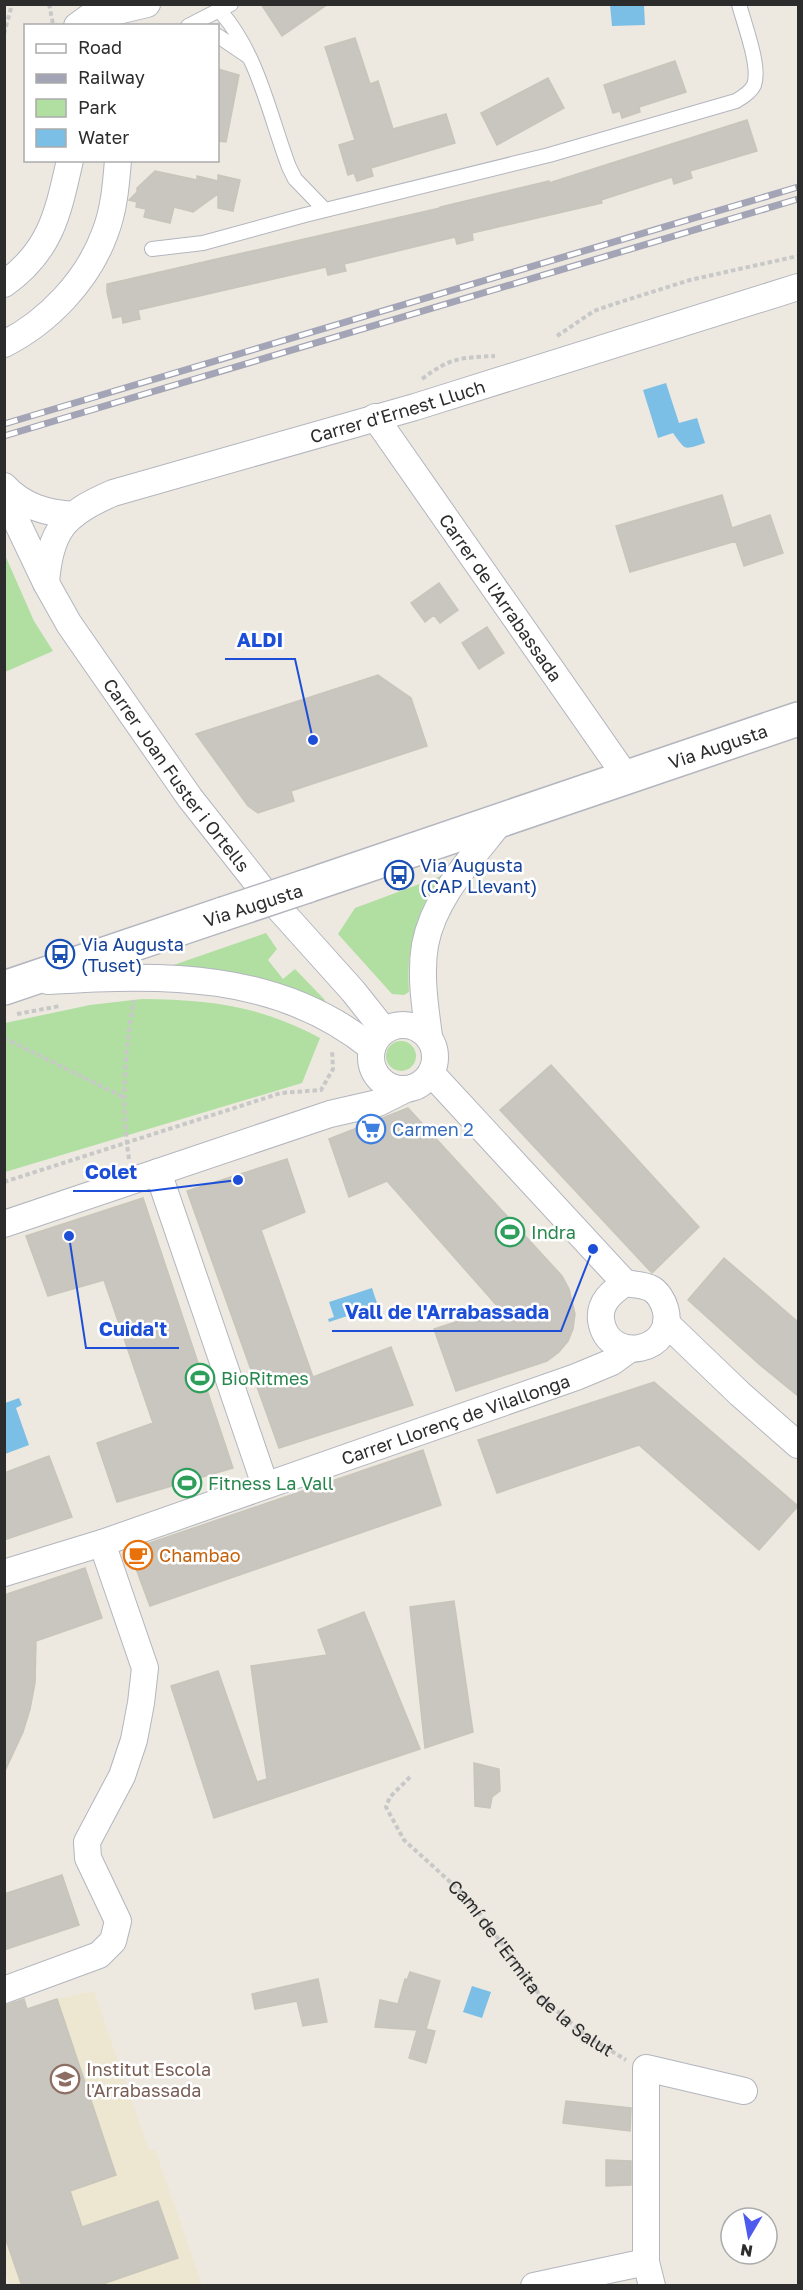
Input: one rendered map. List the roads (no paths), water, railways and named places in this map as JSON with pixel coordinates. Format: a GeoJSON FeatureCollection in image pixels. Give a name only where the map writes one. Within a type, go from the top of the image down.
{"type":"FeatureCollection","features":[{"type":"Feature","properties":{"kind":"main road","name":"Via Augusta"},"geometry":{"type":"LineString","coordinates":[[13,996],[223,914],[798,719]]}},
{"type":"Feature","properties":{"kind":"street"},"geometry":{"type":"LineString","coordinates":[[84,18],[147,4]]}},
{"type":"Feature","properties":{"kind":"street"},"geometry":{"type":"LineString","coordinates":[[4,284],[13,278],[44,246],[58,213],[70,162]]}},
{"type":"Feature","properties":{"kind":"street"},"geometry":{"type":"LineString","coordinates":[[4,344],[27,333],[60,303],[91,264],[105,234],[115,199],[118,162]]}},
{"type":"Feature","properties":{"kind":"street","name":"Carrer d'Ernest Lluch"},"geometry":{"type":"LineString","coordinates":[[46,583],[48,556],[60,527],[88,504],[113,493],[375,417],[798,287]]}},
{"type":"Feature","properties":{"kind":"street","name":"Carrer de l'Arrabassada"},"geometry":{"type":"LineString","coordinates":[[375,417],[627,778]]}},
{"type":"Feature","properties":{"kind":"street"},"geometry":{"type":"LineString","coordinates":[[4,486],[24,503],[39,510],[74,515]]}},
{"type":"Feature","properties":{"kind":"street","name":"Carrer Joan Fuster i Ortells"},"geometry":{"type":"LineString","coordinates":[[4,495],[46,583],[73,630],[190,798],[265,893],[353,991],[378,1039]]}},
{"type":"Feature","properties":{"kind":"street"},"geometry":{"type":"LineString","coordinates":[[4,1224],[330,1114],[378,1103],[423,1083],[431,1073],[436,1058],[429,1036],[423,970],[429,928],[443,899],[459,875],[501,821]]}},
{"type":"Feature","properties":{"kind":"street"},"geometry":{"type":"LineString","coordinates":[[13,996],[100,978],[179,978],[232,984],[297,1003],[337,1023],[378,1039]]}},
{"type":"Feature","properties":{"kind":"street"},"geometry":{"type":"LineString","coordinates":[[406,1089],[396,1089],[384,1083],[376,1075],[372,1066],[378,1039],[403,1024],[417,1028],[429,1036]]}},
{"type":"Feature","properties":{"kind":"street"},"geometry":{"type":"LineString","coordinates":[[431,1073],[625,1283],[642,1285],[657,1293],[664,1302],[666,1323],[661,1334],[653,1343],[642,1348],[630,1349],[614,1343],[603,1328],[601,1316],[603,1304],[609,1294],[625,1283]]}},
{"type":"Feature","properties":{"kind":"street"},"geometry":{"type":"LineString","coordinates":[[330,1114],[357,1095],[376,1075]]}},
{"type":"Feature","properties":{"kind":"street"},"geometry":{"type":"LineString","coordinates":[[158,1172],[265,1485]]}},
{"type":"Feature","properties":{"kind":"street"},"geometry":{"type":"LineString","coordinates":[[666,1323],[740,1394],[798,1444]]}},
{"type":"Feature","properties":{"kind":"street","name":"Carrer Llorenç de Vilallonga"},"geometry":{"type":"LineString","coordinates":[[4,1573],[102,1543],[576,1377],[612,1362],[630,1349]]}},
{"type":"Feature","properties":{"kind":"street"},"geometry":{"type":"LineString","coordinates":[[4,1990],[99,1955],[113,1941],[118,1921],[88,1858],[87,1842],[122,1776],[134,1740],[145,1668],[102,1543]]}},
{"type":"Feature","properties":{"kind":"street"},"geometry":{"type":"LineString","coordinates":[[534,2286],[649,2274],[646,2068],[744,2091]]}},
{"type":"Feature","properties":{"kind":"lane"},"geometry":{"type":"LineString","coordinates":[[152,249],[203,243],[549,154],[736,101],[754,86],[756,72],[739,4]]}},
{"type":"Feature","properties":{"kind":"lane"},"geometry":{"type":"LineString","coordinates":[[198,24],[225,8],[251,58],[289,167],[296,179],[325,210]]}},
{"type":"Feature","properties":{"kind":"lane"},"geometry":{"type":"LineString","coordinates":[[219,37],[251,58]]}},
{"type":"Feature","properties":{"kind":"water"},"geometry":{"type":"Polygon","coordinates":[[[610,5],[644,5],[645,25],[612,26],[610,5]]]}},
{"type":"Feature","properties":{"kind":"water"},"geometry":{"type":"Polygon","coordinates":[[[666,383],[679,423],[697,418],[705,443],[689,448],[683,446],[673,433],[658,438],[643,390],[666,383]]]}},
{"type":"Feature","properties":{"kind":"water"},"geometry":{"type":"Polygon","coordinates":[[[372,1288],[378,1306],[329,1322],[328,1319],[334,1317],[329,1302],[372,1288]]]}},
{"type":"Feature","properties":{"kind":"water"},"geometry":{"type":"Polygon","coordinates":[[[19,1398],[22,1405],[16,1408],[29,1445],[5,1454],[5,1403],[19,1398]]]}},
{"type":"Feature","properties":{"kind":"water"},"geometry":{"type":"Polygon","coordinates":[[[472,1986],[491,1992],[482,2018],[463,2012],[472,1986]]]}},
{"type":"Feature","properties":{"kind":"railway"},"geometry":{"type":"LineString","coordinates":[[4,424],[798,187]]}},
{"type":"Feature","properties":{"kind":"railway"},"geometry":{"type":"LineString","coordinates":[[4,436],[798,199]]}},
{"type":"Feature","properties":{"kind":"place","name":"ALDI"},"geometry":{"type":"Point","coordinates":[313,740]}},
{"type":"Feature","properties":{"kind":"place","name":"Via Augusta (CAP Llevant)"},"geometry":{"type":"Point","coordinates":[399,875]}},
{"type":"Feature","properties":{"kind":"place","name":"Via Augusta (Tuset)"},"geometry":{"type":"Point","coordinates":[60,954]}},
{"type":"Feature","properties":{"kind":"place","name":"Carmen 2"},"geometry":{"type":"Point","coordinates":[371,1129]}},
{"type":"Feature","properties":{"kind":"place","name":"Colet"},"geometry":{"type":"Point","coordinates":[238,1180]}},
{"type":"Feature","properties":{"kind":"place","name":"Indra"},"geometry":{"type":"Point","coordinates":[510,1232]}},
{"type":"Feature","properties":{"kind":"place","name":"Cuida't"},"geometry":{"type":"Point","coordinates":[69,1236]}},
{"type":"Feature","properties":{"kind":"place","name":"Vall de l'Arrabassada"},"geometry":{"type":"Point","coordinates":[593,1249]}},
{"type":"Feature","properties":{"kind":"place","name":"BioRitmes"},"geometry":{"type":"Point","coordinates":[200,1378]}},
{"type":"Feature","properties":{"kind":"place","name":"Fitness La Vall"},"geometry":{"type":"Point","coordinates":[187,1483]}},
{"type":"Feature","properties":{"kind":"place","name":"Chambao"},"geometry":{"type":"Point","coordinates":[138,1555]}},
{"type":"Feature","properties":{"kind":"place","name":"Institut Escola l'Arrabassada"},"geometry":{"type":"Point","coordinates":[65,2079]}}]}
